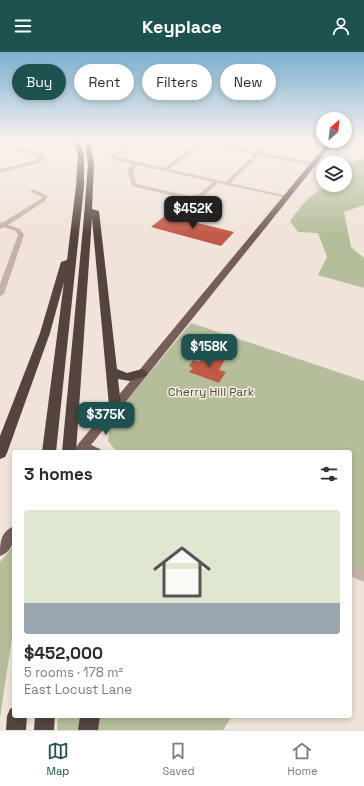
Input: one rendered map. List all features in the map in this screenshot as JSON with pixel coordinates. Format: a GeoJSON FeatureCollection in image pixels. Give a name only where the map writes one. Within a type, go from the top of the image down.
{"type":"FeatureCollection","features":[{"type":"Feature","properties":{"kind":"highway"},"geometry":{"type":"LineString","coordinates":[[49,450],[75,233],[80,172]]}},
{"type":"Feature","properties":{"kind":"highway"},"geometry":{"type":"LineString","coordinates":[[90,172],[113,372],[115,406]]}},
{"type":"Feature","properties":{"kind":"highway"},"geometry":{"type":"LineString","coordinates":[[75,449],[91,177]]}},
{"type":"Feature","properties":{"kind":"highway"},"geometry":{"type":"LineString","coordinates":[[0,454],[45,334],[75,233]]}},
{"type":"Feature","properties":{"kind":"highway"},"geometry":{"type":"LineString","coordinates":[[113,372],[127,378],[142,373]]}},
{"type":"Feature","properties":{"kind":"highway"},"geometry":{"type":"LineString","coordinates":[[16,730],[17,718]]}},
{"type":"Feature","properties":{"kind":"highway"},"geometry":{"type":"LineString","coordinates":[[44,730],[46,718]]}},
{"type":"Feature","properties":{"kind":"highway"},"geometry":{"type":"LineString","coordinates":[[88,730],[90,718]]}},
{"type":"Feature","properties":{"kind":"main road"},"geometry":{"type":"LineString","coordinates":[[75,449],[115,406],[177,332],[307,172]]}},
{"type":"Feature","properties":{"kind":"main road"},"geometry":{"type":"LineString","coordinates":[[0,550],[12,535]]}},
{"type":"Feature","properties":{"kind":"street"},"geometry":{"type":"LineString","coordinates":[[131,172],[134,184],[186,198],[195,198],[201,195],[216,182]]}},
{"type":"Feature","properties":{"kind":"street"},"geometry":{"type":"LineString","coordinates":[[172,172],[285,197]]}},
{"type":"Feature","properties":{"kind":"street"},"geometry":{"type":"LineString","coordinates":[[226,184],[239,172]]}},
{"type":"Feature","properties":{"kind":"street"},"geometry":{"type":"LineString","coordinates":[[1,225],[43,200],[45,196],[33,191]]}},
{"type":"Feature","properties":{"kind":"street"},"geometry":{"type":"LineString","coordinates":[[0,294],[21,235],[18,230],[1,225]]}},
{"type":"Feature","properties":{"kind":"street"},"geometry":{"type":"LineString","coordinates":[[352,571],[364,576]]}},
{"type":"Feature","properties":{"kind":"green space"},"geometry":{"type":"Polygon","coordinates":[[[352,172],[364,172],[364,205],[344,212],[351,247],[364,258],[364,288],[318,275],[327,257],[318,233],[298,232],[290,221],[312,195],[317,192],[352,192],[352,172]]]}},
{"type":"Feature","properties":{"kind":"green space","name":"Cherry Hill Park"},"geometry":{"type":"Polygon","coordinates":[[[191,323],[364,381],[364,571],[352,565],[352,450],[115,450],[108,441],[111,419],[191,323]]]}},
{"type":"Feature","properties":{"kind":"green space"},"geometry":{"type":"Polygon","coordinates":[[[12,547],[12,637],[0,718],[0,562],[12,547]]]}},
{"type":"Feature","properties":{"kind":"green space"},"geometry":{"type":"Polygon","coordinates":[[[58,718],[83,718],[81,730],[57,730],[58,718]]]}},
{"type":"Feature","properties":{"kind":"green space"},"geometry":{"type":"Polygon","coordinates":[[[97,718],[231,718],[223,730],[96,730],[97,718]]]}},
{"type":"Feature","properties":{"kind":"building"},"geometry":{"type":"Polygon","coordinates":[[[166,215],[234,232],[221,246],[151,227],[166,215]]]}},
{"type":"Feature","properties":{"kind":"building"},"geometry":{"type":"Polygon","coordinates":[[[206,352],[225,359],[219,370],[226,372],[219,383],[189,372],[193,368],[189,366],[193,360],[199,362],[206,352]]]}}]}
